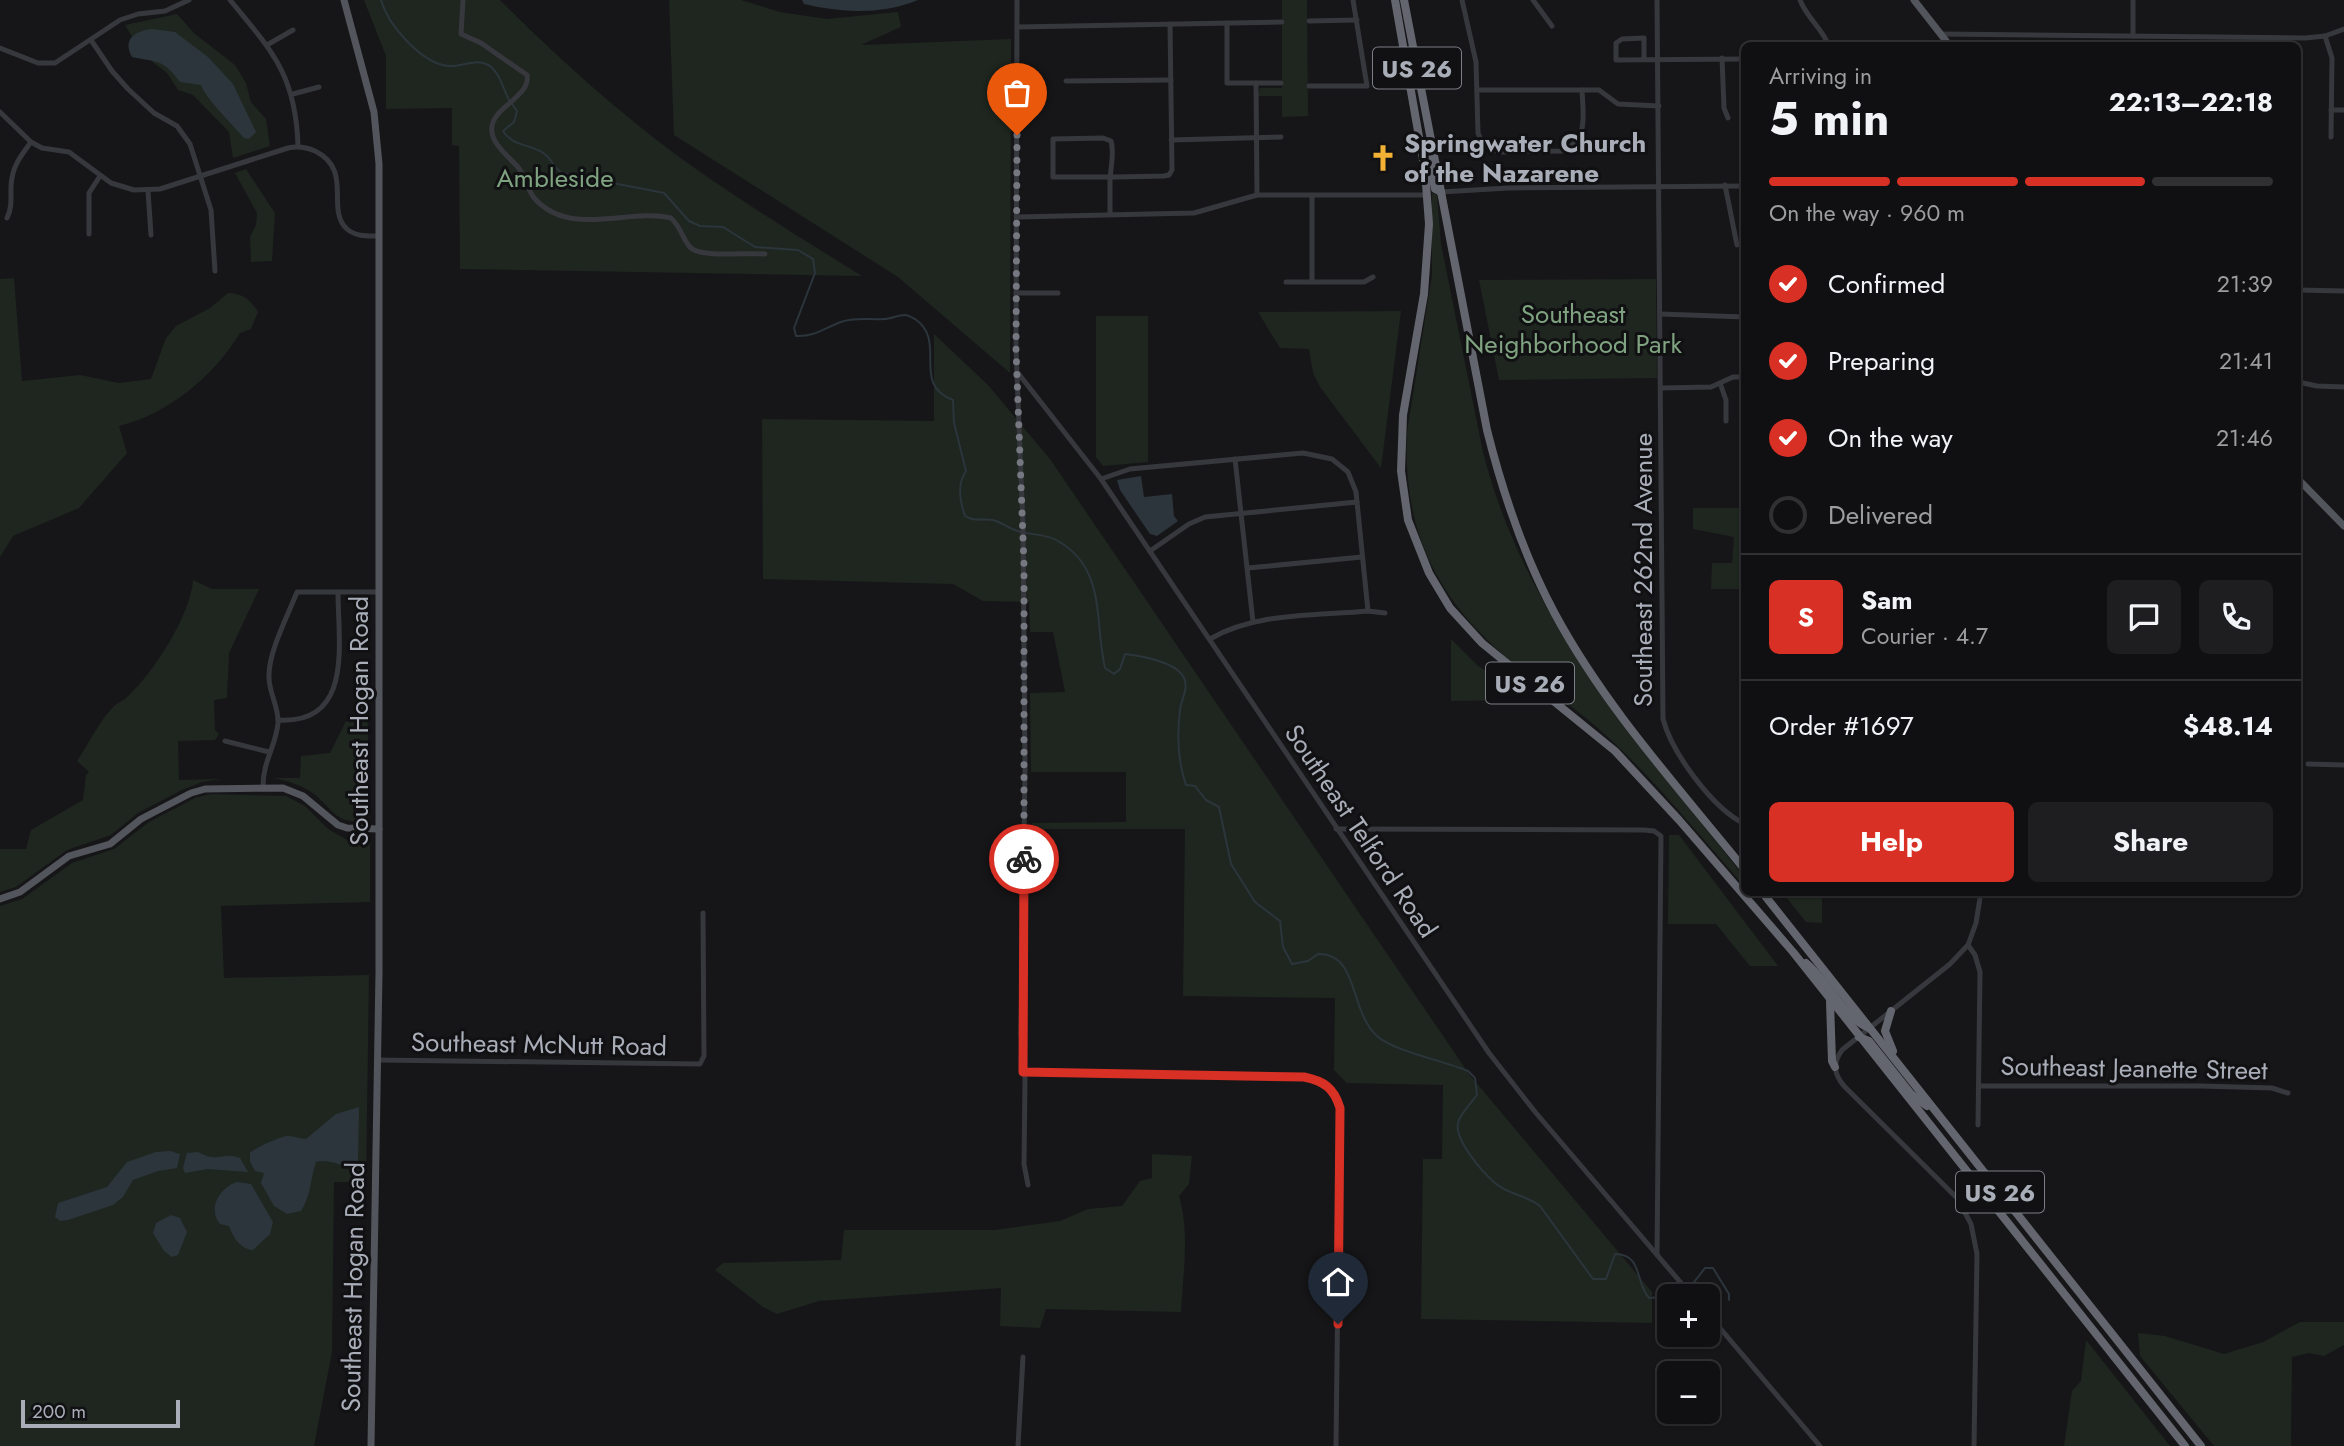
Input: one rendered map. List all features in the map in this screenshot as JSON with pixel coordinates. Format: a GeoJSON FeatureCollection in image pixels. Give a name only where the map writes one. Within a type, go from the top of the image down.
{"type":"FeatureCollection","features":[{"type":"Feature","properties":{"kind":"highway","name":"US 26"},"geometry":{"type":"LineString","coordinates":[[1395,0],[1418,127],[1427,195],[1425,281],[1404,406],[1401,452],[1405,502],[1423,561],[1443,597],[1466,627],[1502,661],[1622,757],[1741,893]]}},
{"type":"Feature","properties":{"kind":"highway","name":"US 26"},"geometry":{"type":"LineString","coordinates":[[1404,0],[1490,440],[1512,516],[1530,561],[1560,622],[1601,688],[1741,865]]}},
{"type":"Feature","properties":{"kind":"highway"},"geometry":{"type":"LineString","coordinates":[[1418,127],[1425,138],[1435,189],[1441,192]]}},
{"type":"Feature","properties":{"kind":"highway","name":"US 26"},"geometry":{"type":"LineString","coordinates":[[1744,896],[1793,952],[2185,1446]]}},
{"type":"Feature","properties":{"kind":"highway","name":"US 26"},"geometry":{"type":"LineString","coordinates":[[1765,896],[2201,1446]]}},
{"type":"Feature","properties":{"kind":"highway"},"geometry":{"type":"LineString","coordinates":[[1793,952],[1820,974],[1858,1024],[1869,1028]]}},
{"type":"Feature","properties":{"kind":"highway"},"geometry":{"type":"LineString","coordinates":[[1830,999],[1832,1061],[1835,1067]]}},
{"type":"Feature","properties":{"kind":"highway"},"geometry":{"type":"LineString","coordinates":[[1891,1011],[1886,1035],[1905,1072]]}},
{"type":"Feature","properties":{"kind":"highway"},"geometry":{"type":"LineString","coordinates":[[1858,1037],[1869,1041],[1911,1094],[1938,1114]]}},
{"type":"Feature","properties":{"kind":"main road","name":"Southeast Hogan Road"},"geometry":{"type":"LineString","coordinates":[[344,0],[375,121],[379,148],[379,829],[371,1446]]}},
{"type":"Feature","properties":{"kind":"main road"},"geometry":{"type":"LineString","coordinates":[[1914,0],[1947,42]]}},
{"type":"Feature","properties":{"kind":"main road"},"geometry":{"type":"LineString","coordinates":[[2301,482],[2344,526]]}},
{"type":"Feature","properties":{"kind":"main road"},"geometry":{"type":"LineString","coordinates":[[0,899],[20,892],[69,856],[110,844],[141,819],[191,793],[213,788],[283,788],[303,796],[338,825],[347,828],[379,829]]}},
{"type":"Feature","properties":{"kind":"street"},"geometry":{"type":"LineString","coordinates":[[0,48],[29,61],[47,64],[64,58],[120,20],[138,14],[165,11],[189,0]]}},
{"type":"Feature","properties":{"kind":"street"},"geometry":{"type":"LineString","coordinates":[[230,0],[267,45],[285,75],[293,94],[298,146]]}},
{"type":"Feature","properties":{"kind":"street"},"geometry":{"type":"LineString","coordinates":[[463,0],[461,34],[523,71],[528,81],[494,120],[491,128],[494,139],[524,175],[534,198],[548,208],[573,219],[663,217],[676,223],[689,247],[703,254],[747,251],[765,254]]}},
{"type":"Feature","properties":{"kind":"street"},"geometry":{"type":"LineString","coordinates":[[1017,0],[1017,372],[1024,544],[1023,1072],[1024,1164],[1028,1185]]}},
{"type":"Feature","properties":{"kind":"street"},"geometry":{"type":"LineString","coordinates":[[1309,86],[1367,86],[1353,0]]}},
{"type":"Feature","properties":{"kind":"street"},"geometry":{"type":"LineString","coordinates":[[1462,0],[1476,62],[1478,133],[1481,140],[1493,150],[1510,153],[1563,151],[1575,145],[1583,130],[1582,90]]}},
{"type":"Feature","properties":{"kind":"street"},"geometry":{"type":"LineString","coordinates":[[1533,0],[1552,26]]}},
{"type":"Feature","properties":{"kind":"street","name":"Southeast 262nd Avenue"},"geometry":{"type":"LineString","coordinates":[[1657,0],[1663,719],[1673,747],[1728,814],[1741,822]]}},
{"type":"Feature","properties":{"kind":"street"},"geometry":{"type":"LineString","coordinates":[[1800,0],[1806,13],[1822,29],[1827,42]]}},
{"type":"Feature","properties":{"kind":"street"},"geometry":{"type":"LineString","coordinates":[[2133,0],[2133,36]]}},
{"type":"Feature","properties":{"kind":"street"},"geometry":{"type":"LineString","coordinates":[[1308,21],[1357,20]]}},
{"type":"Feature","properties":{"kind":"street"},"geometry":{"type":"LineString","coordinates":[[1017,27],[1282,22]]}},
{"type":"Feature","properties":{"kind":"street"},"geometry":{"type":"LineString","coordinates":[[1227,23],[1227,83],[1281,83]]}},
{"type":"Feature","properties":{"kind":"street"},"geometry":{"type":"LineString","coordinates":[[1110,214],[1110,177],[1111,141],[1103,138],[1053,139],[1053,177],[1110,177],[1169,175],[1172,170],[1170,24]]}},
{"type":"Feature","properties":{"kind":"street"},"geometry":{"type":"LineString","coordinates":[[1941,34],[2325,36],[2344,29]]}},
{"type":"Feature","properties":{"kind":"street"},"geometry":{"type":"LineString","coordinates":[[267,45],[293,30]]}},
{"type":"Feature","properties":{"kind":"street"},"geometry":{"type":"LineString","coordinates":[[2325,36],[2332,58],[2331,137]]}},
{"type":"Feature","properties":{"kind":"street"},"geometry":{"type":"LineString","coordinates":[[2208,37],[2208,42]]}},
{"type":"Feature","properties":{"kind":"street"},"geometry":{"type":"LineString","coordinates":[[1644,38],[1644,58]]}},
{"type":"Feature","properties":{"kind":"street"},"geometry":{"type":"LineString","coordinates":[[1658,38],[1617,41],[1614,55],[1616,60],[1658,57],[1741,59]]}},
{"type":"Feature","properties":{"kind":"street"},"geometry":{"type":"LineString","coordinates":[[91,40],[112,71],[134,96],[183,134],[211,210],[215,271]]}},
{"type":"Feature","properties":{"kind":"street"},"geometry":{"type":"LineString","coordinates":[[1722,58],[1724,108],[1728,118]]}},
{"type":"Feature","properties":{"kind":"street"},"geometry":{"type":"LineString","coordinates":[[1066,81],[1171,80]]}},
{"type":"Feature","properties":{"kind":"street"},"geometry":{"type":"LineString","coordinates":[[1256,83],[1257,195]]}},
{"type":"Feature","properties":{"kind":"street"},"geometry":{"type":"LineString","coordinates":[[293,94],[320,87]]}},
{"type":"Feature","properties":{"kind":"street"},"geometry":{"type":"LineString","coordinates":[[1477,90],[1599,90],[1618,104],[1659,106]]}},
{"type":"Feature","properties":{"kind":"street"},"geometry":{"type":"LineString","coordinates":[[2331,110],[2344,110]]}},
{"type":"Feature","properties":{"kind":"street"},"geometry":{"type":"LineString","coordinates":[[0,112],[31,142],[42,148],[69,152],[80,157],[100,176],[123,188],[148,191],[298,146],[319,153],[332,165],[338,180],[340,216],[345,228],[356,235],[379,236]]}},
{"type":"Feature","properties":{"kind":"street"},"geometry":{"type":"LineString","coordinates":[[1171,140],[1281,137]]}},
{"type":"Feature","properties":{"kind":"street"},"geometry":{"type":"LineString","coordinates":[[7,218],[12,207],[12,177],[31,142]]}},
{"type":"Feature","properties":{"kind":"street"},"geometry":{"type":"LineString","coordinates":[[89,234],[89,193],[100,176]]}},
{"type":"Feature","properties":{"kind":"street"},"geometry":{"type":"LineString","coordinates":[[1725,185],[1737,245],[1741,248]]}},
{"type":"Feature","properties":{"kind":"street"},"geometry":{"type":"LineString","coordinates":[[1441,192],[1508,188],[1741,186]]}},
{"type":"Feature","properties":{"kind":"street"},"geometry":{"type":"LineString","coordinates":[[148,191],[151,234]]}},
{"type":"Feature","properties":{"kind":"street"},"geometry":{"type":"LineString","coordinates":[[1017,217],[1195,213],[1257,195],[1427,195]]}},
{"type":"Feature","properties":{"kind":"street"},"geometry":{"type":"LineString","coordinates":[[1312,197],[1312,282]]}},
{"type":"Feature","properties":{"kind":"street"},"geometry":{"type":"LineString","coordinates":[[1731,252],[1737,245]]}},
{"type":"Feature","properties":{"kind":"street"},"geometry":{"type":"LineString","coordinates":[[1286,282],[1364,282],[1373,278]]}},
{"type":"Feature","properties":{"kind":"street"},"geometry":{"type":"LineString","coordinates":[[2301,290],[2344,290]]}},
{"type":"Feature","properties":{"kind":"street"},"geometry":{"type":"LineString","coordinates":[[1016,293],[1058,293]]}},
{"type":"Feature","properties":{"kind":"street"},"geometry":{"type":"LineString","coordinates":[[1660,314],[1741,317]]}},
{"type":"Feature","properties":{"kind":"street","name":"Southeast Telford Road"},"geometry":{"type":"LineString","coordinates":[[1017,372],[1101,479],[1489,1053],[1682,1284]]}},
{"type":"Feature","properties":{"kind":"street"},"geometry":{"type":"LineString","coordinates":[[1661,387],[1705,387],[1733,377],[1741,377]]}},
{"type":"Feature","properties":{"kind":"street"},"geometry":{"type":"LineString","coordinates":[[2301,382],[2344,387]]}},
{"type":"Feature","properties":{"kind":"street"},"geometry":{"type":"LineString","coordinates":[[1720,383],[1726,400],[1726,421]]}},
{"type":"Feature","properties":{"kind":"street"},"geometry":{"type":"LineString","coordinates":[[1101,479],[1130,469],[1303,453],[1323,455],[1341,464],[1353,482],[1368,611]]}},
{"type":"Feature","properties":{"kind":"street"},"geometry":{"type":"LineString","coordinates":[[1235,459],[1253,622]]}},
{"type":"Feature","properties":{"kind":"street"},"geometry":{"type":"LineString","coordinates":[[1150,551],[1197,520],[1357,502]]}},
{"type":"Feature","properties":{"kind":"street"},"geometry":{"type":"LineString","coordinates":[[1248,568],[1362,556]]}},
{"type":"Feature","properties":{"kind":"street"},"geometry":{"type":"LineString","coordinates":[[263,786],[263,770],[274,742],[278,720],[269,672],[297,592],[380,592]]}},
{"type":"Feature","properties":{"kind":"street"},"geometry":{"type":"LineString","coordinates":[[278,720],[301,719],[311,715],[324,706],[334,690],[338,676],[338,592]]}},
{"type":"Feature","properties":{"kind":"street"},"geometry":{"type":"LineString","coordinates":[[1210,639],[1235,626],[1253,622],[1368,611],[1385,613]]}},
{"type":"Feature","properties":{"kind":"street"},"geometry":{"type":"LineString","coordinates":[[225,741],[269,752]]}},
{"type":"Feature","properties":{"kind":"street"},"geometry":{"type":"LineString","coordinates":[[2308,764],[2344,765]]}},
{"type":"Feature","properties":{"kind":"street"},"geometry":{"type":"LineString","coordinates":[[1336,829],[1644,830],[1658,833],[1663,842],[1657,1255]]}},
{"type":"Feature","properties":{"kind":"street"},"geometry":{"type":"LineString","coordinates":[[1974,1446],[1976,1254],[1971,1224],[1950,1190],[1844,1087],[1838,1080],[1835,1067],[1842,1051],[1950,964],[1968,945],[1976,923],[1979,896]]}},
{"type":"Feature","properties":{"kind":"street","name":"Southeast McNutt Road"},"geometry":{"type":"LineString","coordinates":[[377,1060],[700,1064],[704,1056],[703,914]]}},
{"type":"Feature","properties":{"kind":"street"},"geometry":{"type":"LineString","coordinates":[[1968,945],[1975,955],[1980,972],[1978,1125]]}},
{"type":"Feature","properties":{"kind":"street"},"geometry":{"type":"LineString","coordinates":[[1023,1072],[1304,1077],[1319,1080],[1330,1087],[1337,1096],[1340,1108],[1336,1446]]}},
{"type":"Feature","properties":{"kind":"street","name":"Southeast Jeanette Street"},"geometry":{"type":"LineString","coordinates":[[1979,1086],[2201,1086],[2272,1088],[2288,1093]]}},
{"type":"Feature","properties":{"kind":"street"},"geometry":{"type":"LineString","coordinates":[[1720,1328],[1820,1446]]}},
{"type":"Feature","properties":{"kind":"street"},"geometry":{"type":"LineString","coordinates":[[1018,1446],[1023,1357]]}},
{"type":"Feature","properties":{"kind":"green space","name":"Ambleside"},"geometry":{"type":"Polygon","coordinates":[[[364,0],[500,0],[588,83],[658,141],[726,190],[862,276],[460,269],[459,146],[452,145],[452,108],[386,109],[386,56],[364,0]]]}},
{"type":"Feature","properties":{"kind":"green space"},"geometry":{"type":"Polygon","coordinates":[[[669,0],[741,0],[780,12],[827,19],[898,12],[901,27],[861,45],[1011,39],[1010,373],[898,277],[674,135],[669,0]]]}},
{"type":"Feature","properties":{"kind":"green space"},"geometry":{"type":"Polygon","coordinates":[[[1282,0],[1307,0],[1308,116],[1282,117],[1282,96],[1258,96],[1260,88],[1282,88],[1282,0]]]}},
{"type":"Feature","properties":{"kind":"green space"},"geometry":{"type":"Polygon","coordinates":[[[177,14],[195,34],[235,65],[246,83],[251,102],[266,119],[270,146],[233,158],[229,132],[193,95],[178,90],[167,73],[142,54],[125,25],[177,14]]]}},
{"type":"Feature","properties":{"kind":"green space"},"geometry":{"type":"Polygon","coordinates":[[[246,169],[275,213],[272,261],[251,262],[250,237],[256,225],[257,213],[235,173],[246,169]]]}},
{"type":"Feature","properties":{"kind":"green space"},"geometry":{"type":"Polygon","coordinates":[[[1432,193],[1437,195],[1441,244],[1483,452],[1502,513],[1527,570],[1557,625],[1591,678],[1627,729],[1741,873],[1741,882],[1620,749],[1581,714],[1490,642],[1466,617],[1431,564],[1419,534],[1411,502],[1407,469],[1407,432],[1432,275],[1432,193]]]}},
{"type":"Feature","properties":{"kind":"green space"},"geometry":{"type":"Polygon","coordinates":[[[14,278],[22,381],[80,375],[119,383],[151,379],[166,338],[176,326],[210,308],[228,293],[246,298],[258,312],[251,329],[240,333],[217,364],[188,391],[155,413],[119,426],[127,453],[79,508],[13,536],[0,557],[0,279],[14,278]]]}},
{"type":"Feature","properties":{"kind":"green space","name":"Southeast Neighborhood Park"},"geometry":{"type":"Polygon","coordinates":[[[1656,279],[1657,378],[1499,380],[1479,280],[1656,279]]]}},
{"type":"Feature","properties":{"kind":"green space"},"geometry":{"type":"Polygon","coordinates":[[[1401,311],[1381,468],[1320,387],[1313,373],[1309,349],[1280,348],[1258,312],[1401,311]]]}},
{"type":"Feature","properties":{"kind":"green space"},"geometry":{"type":"Polygon","coordinates":[[[1096,316],[1148,316],[1148,462],[1103,466],[1096,457],[1096,316]]]}},
{"type":"Feature","properties":{"kind":"green space"},"geometry":{"type":"Polygon","coordinates":[[[934,334],[988,385],[1050,459],[1469,1074],[1652,1292],[1652,1323],[1421,1319],[1423,1159],[1442,1159],[1443,1085],[1347,1083],[1334,1070],[1335,998],[1183,996],[1185,829],[1032,829],[1032,823],[1126,822],[1126,772],[1031,772],[1030,693],[1065,692],[1053,632],[1030,632],[1029,602],[983,601],[953,584],[763,579],[762,419],[934,421],[934,334]]]}},
{"type":"Feature","properties":{"kind":"green space"},"geometry":{"type":"Polygon","coordinates":[[[1693,508],[1741,508],[1741,589],[1711,589],[1712,563],[1732,563],[1734,537],[1693,529],[1693,508]]]}},
{"type":"Feature","properties":{"kind":"green space"},"geometry":{"type":"Polygon","coordinates":[[[193,580],[212,589],[259,589],[229,653],[227,698],[214,700],[215,730],[219,734],[215,740],[178,741],[179,780],[222,779],[202,782],[182,790],[138,813],[111,835],[67,850],[16,887],[0,892],[0,849],[26,849],[31,830],[83,800],[86,775],[89,772],[77,761],[109,712],[137,687],[159,659],[186,609],[193,580]]]}},
{"type":"Feature","properties":{"kind":"green space"},"geometry":{"type":"Polygon","coordinates":[[[1451,639],[1477,665],[1527,700],[1451,701],[1451,639]]]}},
{"type":"Feature","properties":{"kind":"green space"},"geometry":{"type":"Polygon","coordinates":[[[367,702],[370,816],[364,822],[340,818],[305,788],[274,778],[300,778],[301,756],[330,753],[345,723],[367,702]]]}},
{"type":"Feature","properties":{"kind":"green space"},"geometry":{"type":"Polygon","coordinates":[[[210,794],[286,796],[305,806],[328,829],[349,841],[366,838],[370,840],[370,902],[221,906],[224,978],[369,975],[366,1182],[334,1182],[332,1352],[314,1446],[0,1446],[0,906],[22,899],[72,863],[114,849],[149,822],[195,798],[210,794]]]}},
{"type":"Feature","properties":{"kind":"green space"},"geometry":{"type":"Polygon","coordinates":[[[1669,835],[1679,835],[1778,966],[1750,966],[1716,924],[1668,924],[1669,835]]]}},
{"type":"Feature","properties":{"kind":"green space"},"geometry":{"type":"Polygon","coordinates":[[[1785,896],[1822,896],[1822,923],[1806,922],[1785,896]]]}},
{"type":"Feature","properties":{"kind":"green space"},"geometry":{"type":"Polygon","coordinates":[[[1152,1154],[1192,1156],[1189,1184],[1179,1196],[1185,1239],[1181,1312],[1046,1309],[1040,1328],[1000,1326],[1001,1288],[819,1301],[777,1314],[763,1307],[715,1270],[723,1263],[841,1260],[844,1230],[995,1230],[1060,1221],[1088,1209],[1122,1206],[1140,1181],[1152,1178],[1152,1154]]]}},
{"type":"Feature","properties":{"kind":"green space"},"geometry":{"type":"Polygon","coordinates":[[[2300,1322],[2344,1322],[2344,1345],[2324,1356],[2309,1353],[2292,1357],[2291,1446],[2214,1446],[2140,1356],[2138,1333],[2165,1336],[2224,1354],[2263,1342],[2300,1322]]]}},
{"type":"Feature","properties":{"kind":"green space"},"geometry":{"type":"Polygon","coordinates":[[[2086,1340],[2170,1446],[2064,1446],[2072,1391],[2081,1381],[2086,1340]]]}},
{"type":"Feature","properties":{"kind":"shaded area"},"geometry":{"type":"Polygon","coordinates":[[[802,0],[918,0],[890,8],[847,11],[804,4],[802,0]]]}},
{"type":"Feature","properties":{"kind":"shaded area"},"geometry":{"type":"Polygon","coordinates":[[[152,29],[175,32],[208,57],[233,84],[256,132],[249,139],[244,138],[220,112],[201,85],[180,82],[164,65],[132,57],[129,41],[136,34],[152,29]]]}},
{"type":"Feature","properties":{"kind":"shaded area"},"geometry":{"type":"Polygon","coordinates":[[[1141,476],[1144,497],[1172,494],[1174,516],[1178,521],[1157,536],[1150,534],[1120,490],[1117,480],[1141,476]]]}},
{"type":"Feature","properties":{"kind":"shaded area"},"geometry":{"type":"Polygon","coordinates":[[[359,1107],[358,1164],[316,1162],[309,1194],[301,1211],[287,1214],[274,1206],[261,1183],[264,1173],[255,1171],[250,1162],[250,1153],[262,1145],[285,1137],[306,1139],[336,1114],[359,1107]]]}},
{"type":"Feature","properties":{"kind":"shaded area"},"geometry":{"type":"Polygon","coordinates":[[[170,1151],[180,1154],[177,1168],[158,1171],[133,1180],[123,1197],[113,1205],[68,1220],[60,1221],[55,1217],[58,1203],[107,1187],[127,1162],[156,1152],[170,1151]]]}},
{"type":"Feature","properties":{"kind":"shaded area"},"geometry":{"type":"Polygon","coordinates":[[[198,1152],[211,1157],[240,1158],[248,1172],[208,1169],[185,1173],[183,1168],[187,1153],[198,1152]]]}},
{"type":"Feature","properties":{"kind":"shaded area"},"geometry":{"type":"Polygon","coordinates":[[[237,1182],[251,1184],[273,1222],[270,1234],[253,1250],[238,1242],[229,1226],[220,1224],[216,1218],[217,1199],[225,1189],[237,1182]]]}},
{"type":"Feature","properties":{"kind":"shaded area"},"geometry":{"type":"Polygon","coordinates":[[[171,1215],[180,1218],[187,1232],[178,1255],[172,1257],[164,1251],[153,1233],[156,1223],[171,1215]]]}},
{"type":"Feature","properties":{"kind":"waterway"},"geometry":{"type":"LineString","coordinates":[[381,0],[398,31],[427,58],[448,66],[477,62],[486,64],[497,75],[509,100]]}},
{"type":"Feature","properties":{"kind":"waterway"},"geometry":{"type":"LineString","coordinates":[[512,104],[517,111],[514,122],[503,131],[513,141],[542,152],[562,173],[664,193],[689,221],[700,226],[723,227],[755,247],[798,250],[813,259],[815,273],[794,328],[796,336],[814,334],[846,320],[887,319],[905,315],[915,319],[924,328],[929,339],[934,384],[940,393],[953,400],[954,423],[966,471],[960,493],[965,516],[992,520],[1018,531],[1049,537],[1074,553],[1092,581],[1105,668],[1114,674],[1120,669],[1125,654],[1158,661],[1180,672],[1186,686],[1179,729],[1181,767],[1186,785],[1195,786],[1206,800],[1219,807],[1231,864],[1255,902],[1280,921],[1283,947],[1292,964],[1308,961],[1318,954],[1331,956],[1341,963],[1347,973],[1368,1025],[1377,1036],[1407,1051],[1468,1071],[1475,1078],[1477,1095],[1461,1116],[1458,1130],[1470,1155],[1483,1171],[1500,1187],[1540,1206],[1593,1279],[1606,1279],[1615,1254],[1624,1255],[1634,1264],[1649,1298],[1657,1297]]}},
{"type":"Feature","properties":{"kind":"waterway"},"geometry":{"type":"LineString","coordinates":[[1693,1284],[1705,1268],[1713,1268],[1729,1294],[1729,1300]]}},
{"type":"Feature","properties":{"kind":"way so far"},"geometry":{"type":"LineString","coordinates":[[1017,135],[1016,350],[1024,565],[1024,859]]}},
{"type":"Feature","properties":{"kind":"place","name":"Springwater Church of the Nazarene"},"geometry":{"type":"Point","coordinates":[1383,158]}},
{"type":"Feature","properties":{"kind":"route"},"geometry":{"type":"LineString","coordinates":[[1024,859],[1021,1034],[1023,1072],[1304,1077],[1319,1080],[1337,1096],[1340,1108],[1338,1324]]}}]}
